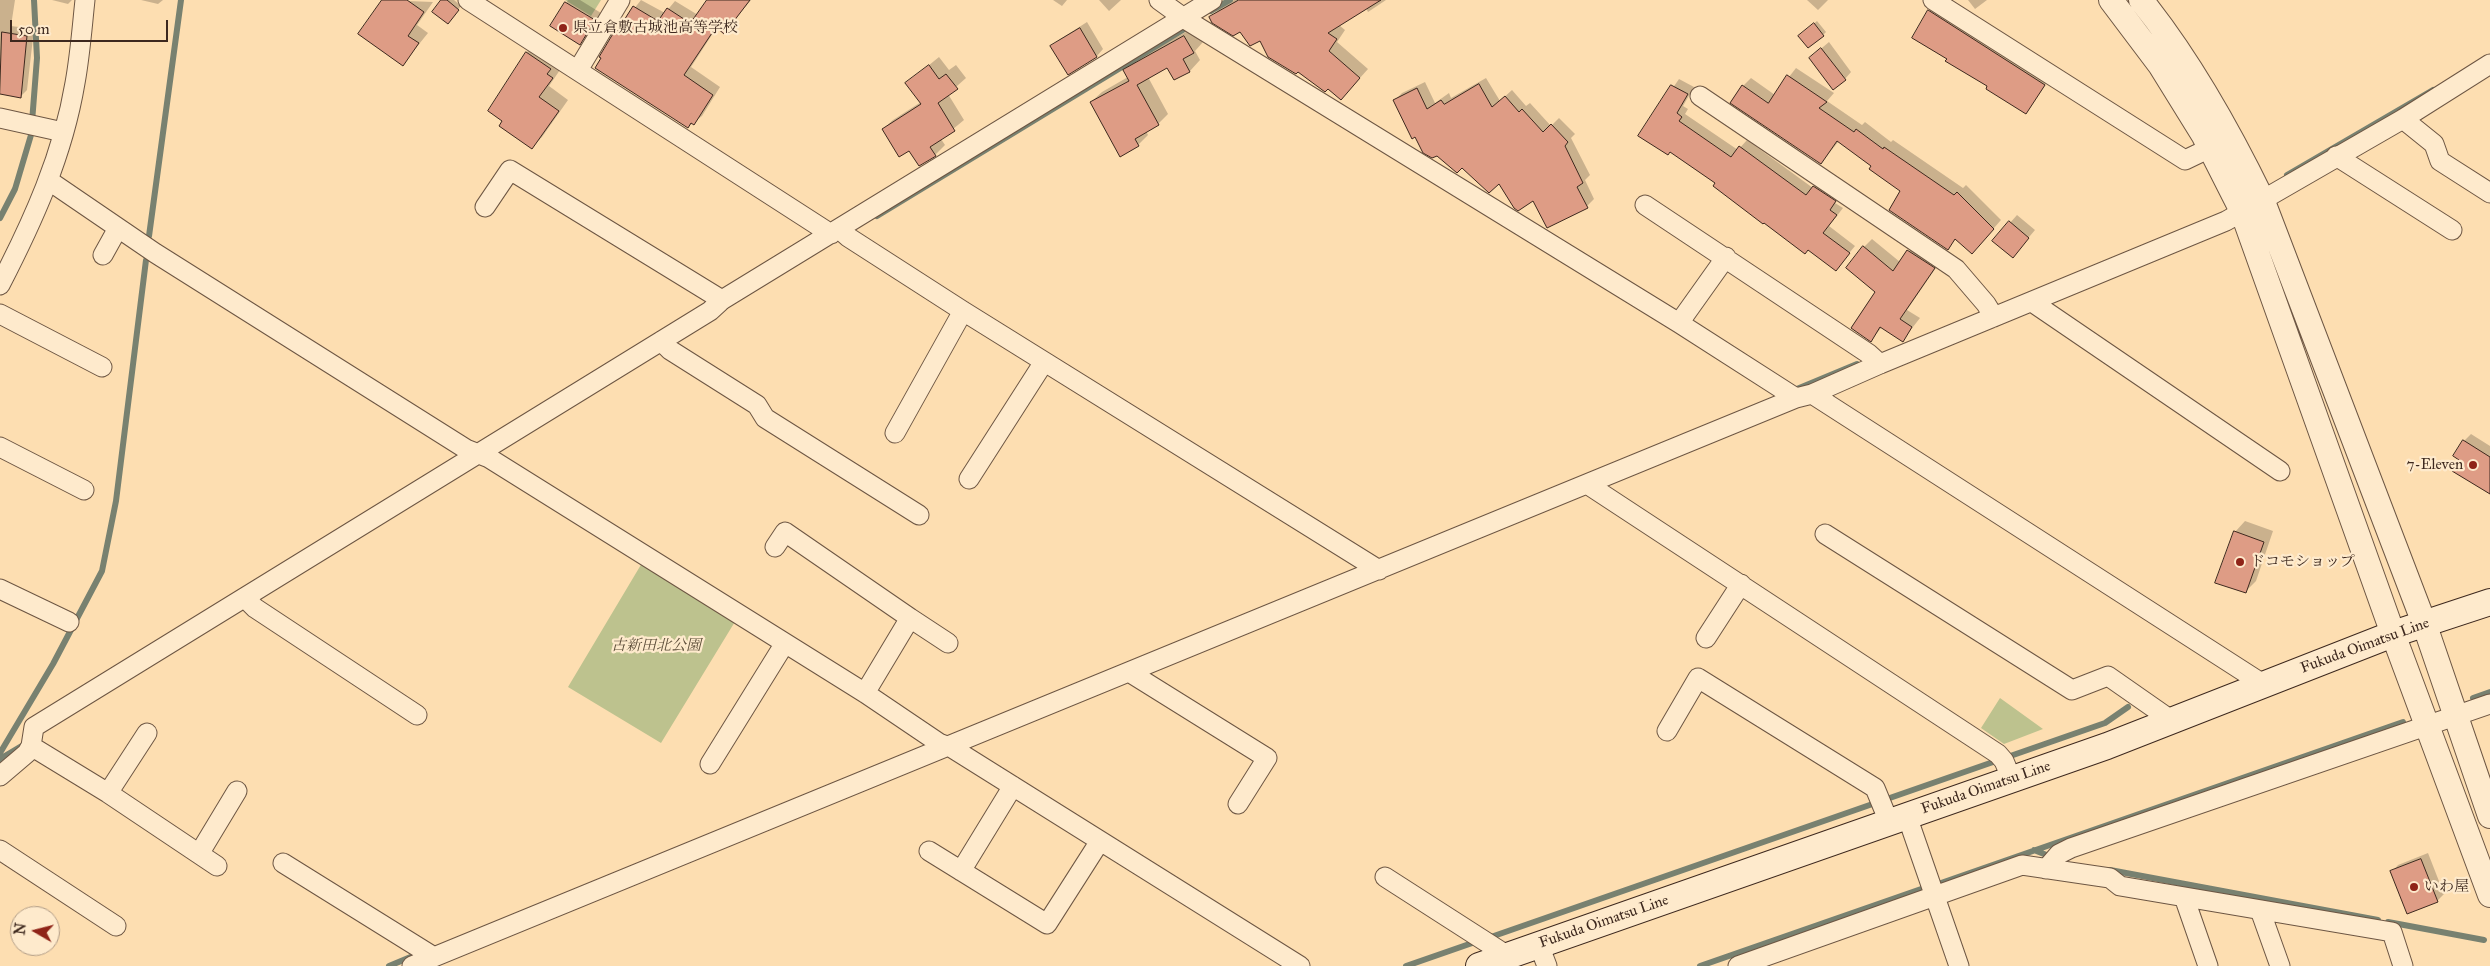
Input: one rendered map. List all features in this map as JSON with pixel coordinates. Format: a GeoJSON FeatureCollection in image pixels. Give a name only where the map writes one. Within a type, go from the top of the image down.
{"type":"FeatureCollection","features":[{"type":"Feature","properties":{"kind":"main road","name":"Fukuda Oimatsu Line"},"geometry":{"type":"LineString","coordinates":[[1481,948],[1508,956],[1543,956],[1889,810],[2004,765],[2171,720],[2393,634],[2490,602]]}},
{"type":"Feature","properties":{"kind":"street"},"geometry":{"type":"LineString","coordinates":[[0,285],[30,227],[48,180],[63,132],[75,84],[86,0]]}},
{"type":"Feature","properties":{"kind":"street"},"geometry":{"type":"LineString","coordinates":[[468,0],[963,312],[1373,566]]}},
{"type":"Feature","properties":{"kind":"street"},"geometry":{"type":"LineString","coordinates":[[578,70],[620,0]]}},
{"type":"Feature","properties":{"kind":"street"},"geometry":{"type":"LineString","coordinates":[[1159,0],[1190,22],[2263,684]]}},
{"type":"Feature","properties":{"kind":"street"},"geometry":{"type":"LineString","coordinates":[[0,776],[32,742],[34,727],[249,602],[482,455],[665,345],[722,300],[840,233],[1190,22],[1212,0]]}},
{"type":"Feature","properties":{"kind":"street"},"geometry":{"type":"LineString","coordinates":[[1933,0],[2185,160],[2210,148]]}},
{"type":"Feature","properties":{"kind":"street"},"geometry":{"type":"LineString","coordinates":[[2111,0],[2160,65],[2210,148],[2252,205],[2393,634],[2490,895]]}},
{"type":"Feature","properties":{"kind":"street"},"geometry":{"type":"LineString","coordinates":[[2141,0],[2195,75],[2252,205],[2424,623],[2490,816]]}},
{"type":"Feature","properties":{"kind":"street"},"geometry":{"type":"LineString","coordinates":[[282,863],[423,957],[940,743],[1129,672],[1373,566],[1587,484],[1990,311],[2032,302],[2226,221],[2403,119],[2490,64]]}},
{"type":"Feature","properties":{"kind":"street"},"geometry":{"type":"LineString","coordinates":[[1700,96],[1956,269],[1990,311]]}},
{"type":"Feature","properties":{"kind":"street"},"geometry":{"type":"LineString","coordinates":[[0,118],[63,132]]}},
{"type":"Feature","properties":{"kind":"street"},"geometry":{"type":"LineString","coordinates":[[2403,119],[2434,144],[2440,160],[2490,193]]}},
{"type":"Feature","properties":{"kind":"street"},"geometry":{"type":"LineString","coordinates":[[2336,156],[2452,230]]}},
{"type":"Feature","properties":{"kind":"street"},"geometry":{"type":"LineString","coordinates":[[485,207],[510,170],[722,300]]}},
{"type":"Feature","properties":{"kind":"street"},"geometry":{"type":"LineString","coordinates":[[48,180],[118,228],[458,444],[482,455],[865,693],[940,743],[1013,786],[1300,966]]}},
{"type":"Feature","properties":{"kind":"street"},"geometry":{"type":"LineString","coordinates":[[1646,205],[1875,359]]}},
{"type":"Feature","properties":{"kind":"street"},"geometry":{"type":"LineString","coordinates":[[103,255],[118,228]]}},
{"type":"Feature","properties":{"kind":"street"},"geometry":{"type":"LineString","coordinates":[[1679,323],[1726,257]]}},
{"type":"Feature","properties":{"kind":"street"},"geometry":{"type":"LineString","coordinates":[[2032,302],[2280,471]]}},
{"type":"Feature","properties":{"kind":"street"},"geometry":{"type":"LineString","coordinates":[[895,433],[963,312]]}},
{"type":"Feature","properties":{"kind":"street"},"geometry":{"type":"LineString","coordinates":[[0,314],[102,367]]}},
{"type":"Feature","properties":{"kind":"street"},"geometry":{"type":"LineString","coordinates":[[665,345],[757,405],[765,418],[919,515]]}},
{"type":"Feature","properties":{"kind":"street"},"geometry":{"type":"LineString","coordinates":[[969,479],[1044,362]]}},
{"type":"Feature","properties":{"kind":"street"},"geometry":{"type":"LineString","coordinates":[[0,447],[84,490]]}},
{"type":"Feature","properties":{"kind":"street"},"geometry":{"type":"LineString","coordinates":[[1587,484],[1741,584],[2004,765]]}},
{"type":"Feature","properties":{"kind":"street"},"geometry":{"type":"LineString","coordinates":[[775,547],[785,532],[948,643]]}},
{"type":"Feature","properties":{"kind":"street"},"geometry":{"type":"LineString","coordinates":[[1825,534],[2072,690],[2108,676],[2171,720]]}},
{"type":"Feature","properties":{"kind":"street"},"geometry":{"type":"LineString","coordinates":[[1706,638],[1741,584]]}},
{"type":"Feature","properties":{"kind":"street"},"geometry":{"type":"LineString","coordinates":[[0,589],[68,622]]}},
{"type":"Feature","properties":{"kind":"street"},"geometry":{"type":"LineString","coordinates":[[249,602],[417,715]]}},
{"type":"Feature","properties":{"kind":"street"},"geometry":{"type":"LineString","coordinates":[[865,693],[910,618]]}},
{"type":"Feature","properties":{"kind":"street"},"geometry":{"type":"LineString","coordinates":[[710,764],[785,643]]}},
{"type":"Feature","properties":{"kind":"street"},"geometry":{"type":"LineString","coordinates":[[1129,672],[1267,758],[1238,804]]}},
{"type":"Feature","properties":{"kind":"street"},"geometry":{"type":"LineString","coordinates":[[1667,731],[1698,678],[1875,788],[1889,810],[1934,896],[1958,966]]}},
{"type":"Feature","properties":{"kind":"street"},"geometry":{"type":"LineString","coordinates":[[1738,966],[2022,865],[2051,862],[2454,715],[2490,704]]}},
{"type":"Feature","properties":{"kind":"street"},"geometry":{"type":"LineString","coordinates":[[108,793],[147,733]]}},
{"type":"Feature","properties":{"kind":"street"},"geometry":{"type":"LineString","coordinates":[[32,742],[218,866]]}},
{"type":"Feature","properties":{"kind":"street"},"geometry":{"type":"LineString","coordinates":[[961,870],[1013,786]]}},
{"type":"Feature","properties":{"kind":"street"},"geometry":{"type":"LineString","coordinates":[[199,854],[237,792]]}},
{"type":"Feature","properties":{"kind":"street"},"geometry":{"type":"LineString","coordinates":[[929,851],[1047,924],[1100,841]]}},
{"type":"Feature","properties":{"kind":"street"},"geometry":{"type":"LineString","coordinates":[[0,850],[116,926]]}},
{"type":"Feature","properties":{"kind":"street"},"geometry":{"type":"LineString","coordinates":[[2051,862],[2110,878],[2120,886],[2392,932],[2403,966]]}},
{"type":"Feature","properties":{"kind":"street"},"geometry":{"type":"LineString","coordinates":[[1385,878],[1481,948]]}},
{"type":"Feature","properties":{"kind":"street"},"geometry":{"type":"LineString","coordinates":[[2184,897],[2208,966]]}},
{"type":"Feature","properties":{"kind":"street"},"geometry":{"type":"LineString","coordinates":[[2260,910],[2280,966]]}},
{"type":"Feature","properties":{"kind":"green space"},"geometry":{"type":"Polygon","coordinates":[[[565,0],[601,0],[591,16],[565,0]]]}},
{"type":"Feature","properties":{"kind":"green space","name":"古新田北公園"},"geometry":{"type":"Polygon","coordinates":[[[642,563],[736,620],[661,743],[568,687],[642,563]]]}},
{"type":"Feature","properties":{"kind":"green space"},"geometry":{"type":"Polygon","coordinates":[[[2000,698],[2043,729],[2004,744],[1981,728],[2000,698]]]}},
{"type":"Feature","properties":{"kind":"building"},"geometry":{"type":"Polygon","coordinates":[[[382,0],[407,0],[424,12],[408,36],[419,43],[403,66],[358,34],[382,0]]]}},
{"type":"Feature","properties":{"kind":"building"},"geometry":{"type":"Polygon","coordinates":[[[441,0],[447,0],[459,10],[448,24],[432,12],[441,0]]]}},
{"type":"Feature","properties":{"kind":"building"},"geometry":{"type":"Polygon","coordinates":[[[707,0],[750,0],[724,34],[716,27],[684,75],[713,95],[694,125],[691,123],[688,128],[595,68],[601,58],[599,57],[614,32],[616,33],[633,6],[658,21],[667,8],[690,23],[707,0]]]}},
{"type":"Feature","properties":{"kind":"building"},"geometry":{"type":"Polygon","coordinates":[[[1239,0],[1381,0],[1328,33],[1337,39],[1329,51],[1360,78],[1341,100],[1328,89],[1325,92],[1298,72],[1296,74],[1268,57],[1260,41],[1250,46],[1240,32],[1233,36],[1212,23],[1209,17],[1239,0]]]}},
{"type":"Feature","properties":{"kind":"building"},"geometry":{"type":"Polygon","coordinates":[[[565,2],[595,20],[580,45],[550,26],[565,2]]]}},
{"type":"Feature","properties":{"kind":"building"},"geometry":{"type":"Polygon","coordinates":[[[1928,10],[2045,85],[2026,114],[1986,89],[1987,86],[1945,61],[1947,59],[1912,38],[1928,10]]]}},
{"type":"Feature","properties":{"kind":"building"},"geometry":{"type":"Polygon","coordinates":[[[1814,23],[1824,36],[1808,48],[1798,36],[1814,23]]]}},
{"type":"Feature","properties":{"kind":"building"},"geometry":{"type":"Polygon","coordinates":[[[1080,28],[1097,57],[1068,75],[1050,46],[1080,28]]]}},
{"type":"Feature","properties":{"kind":"building"},"geometry":{"type":"Polygon","coordinates":[[[2,32],[27,36],[21,98],[0,94],[2,32]]]}},
{"type":"Feature","properties":{"kind":"building"},"geometry":{"type":"Polygon","coordinates":[[[1184,36],[1194,53],[1183,59],[1190,72],[1174,80],[1167,68],[1137,85],[1159,125],[1135,139],[1139,146],[1120,157],[1090,102],[1129,81],[1123,70],[1184,36]]]}},
{"type":"Feature","properties":{"kind":"building"},"geometry":{"type":"Polygon","coordinates":[[[1821,48],[1846,80],[1833,90],[1809,58],[1821,48]]]}},
{"type":"Feature","properties":{"kind":"building"},"geometry":{"type":"Polygon","coordinates":[[[526,52],[551,69],[547,74],[553,78],[539,97],[559,111],[532,149],[499,126],[502,121],[488,111],[526,52]]]}},
{"type":"Feature","properties":{"kind":"building"},"geometry":{"type":"Polygon","coordinates":[[[929,65],[939,79],[946,74],[958,89],[938,103],[955,131],[930,147],[936,156],[919,166],[909,151],[899,157],[882,129],[921,104],[905,83],[929,65]]]}},
{"type":"Feature","properties":{"kind":"building"},"geometry":{"type":"Polygon","coordinates":[[[1787,75],[1827,102],[1819,108],[1854,132],[1856,129],[1883,149],[1884,147],[1954,195],[1957,192],[1994,229],[1972,254],[1955,239],[1948,250],[1889,210],[1900,191],[1869,169],[1871,166],[1837,141],[1821,164],[1730,103],[1742,85],[1768,103],[1787,75]]]}},
{"type":"Feature","properties":{"kind":"building"},"geometry":{"type":"Polygon","coordinates":[[[1479,84],[1492,107],[1505,96],[1519,112],[1522,109],[1543,132],[1551,124],[1568,142],[1565,146],[1583,183],[1577,187],[1588,208],[1547,228],[1533,201],[1518,211],[1514,208],[1499,184],[1489,193],[1462,168],[1457,173],[1437,156],[1432,158],[1423,153],[1415,137],[1412,139],[1393,100],[1417,88],[1427,109],[1441,100],[1444,104],[1479,84]]]}},
{"type":"Feature","properties":{"kind":"building"},"geometry":{"type":"Polygon","coordinates":[[[1671,85],[1688,94],[1677,113],[1682,117],[1679,121],[1731,157],[1739,146],[1806,195],[1813,186],[1836,201],[1830,210],[1837,215],[1823,233],[1850,253],[1836,271],[1808,250],[1805,254],[1763,224],[1713,186],[1715,183],[1670,152],[1668,155],[1638,136],[1671,85]]]}},
{"type":"Feature","properties":{"kind":"building"},"geometry":{"type":"Polygon","coordinates":[[[2009,221],[2029,238],[2013,258],[1992,241],[2009,221]]]}},
{"type":"Feature","properties":{"kind":"building"},"geometry":{"type":"Polygon","coordinates":[[[1863,246],[1893,271],[1907,250],[1935,268],[1900,319],[1912,327],[1903,342],[1880,327],[1871,342],[1851,328],[1875,292],[1846,268],[1863,246]]]}},
{"type":"Feature","properties":{"kind":"building","name":"7-Eleven"},"geometry":{"type":"Polygon","coordinates":[[[2463,440],[2490,457],[2490,494],[2452,471],[2459,460],[2453,456],[2463,440]]]}},
{"type":"Feature","properties":{"kind":"building","name":"ドコモショップ"},"geometry":{"type":"Polygon","coordinates":[[[2234,531],[2264,542],[2246,593],[2215,583],[2234,531]]]}},
{"type":"Feature","properties":{"kind":"building","name":"いわ屋"},"geometry":{"type":"Polygon","coordinates":[[[2421,859],[2438,902],[2407,914],[2390,871],[2421,859]]]}},
{"type":"Feature","properties":{"kind":"waterway"},"geometry":{"type":"LineString","coordinates":[[0,218],[15,189],[31,135],[37,58],[34,0]]}},
{"type":"Feature","properties":{"kind":"waterway"},"geometry":{"type":"LineString","coordinates":[[149,236],[181,0]]}},
{"type":"Feature","properties":{"kind":"waterway"},"geometry":{"type":"LineString","coordinates":[[1211,11],[1230,0]]}},
{"type":"Feature","properties":{"kind":"waterway"},"geometry":{"type":"LineString","coordinates":[[877,216],[1191,25]]}},
{"type":"Feature","properties":{"kind":"waterway"},"geometry":{"type":"LineString","coordinates":[[2287,175],[2433,90]]}},
{"type":"Feature","properties":{"kind":"waterway"},"geometry":{"type":"LineString","coordinates":[[0,753],[53,664],[102,571],[116,501],[146,260]]}},
{"type":"Feature","properties":{"kind":"waterway"},"geometry":{"type":"LineString","coordinates":[[1792,391],[1857,364]]}},
{"type":"Feature","properties":{"kind":"waterway"},"geometry":{"type":"LineString","coordinates":[[2473,698],[2490,692]]}},
{"type":"Feature","properties":{"kind":"waterway"},"geometry":{"type":"LineString","coordinates":[[1488,938],[2105,723],[2128,707]]}},
{"type":"Feature","properties":{"kind":"waterway"},"geometry":{"type":"LineString","coordinates":[[1941,883],[2403,722]]}},
{"type":"Feature","properties":{"kind":"waterway"},"geometry":{"type":"LineString","coordinates":[[0,759],[25,744]]}},
{"type":"Feature","properties":{"kind":"waterway"},"geometry":{"type":"LineString","coordinates":[[2034,850],[2054,858]]}},
{"type":"Feature","properties":{"kind":"waterway"},"geometry":{"type":"LineString","coordinates":[[2110,870],[2378,920]]}},
{"type":"Feature","properties":{"kind":"waterway"},"geometry":{"type":"LineString","coordinates":[[1700,966],[1924,888]]}},
{"type":"Feature","properties":{"kind":"waterway"},"geometry":{"type":"LineString","coordinates":[[2388,922],[2484,940]]}},
{"type":"Feature","properties":{"kind":"waterway"},"geometry":{"type":"LineString","coordinates":[[1406,966],[1478,941]]}},
{"type":"Feature","properties":{"kind":"waterway"},"geometry":{"type":"LineString","coordinates":[[389,966],[413,956]]}},
{"type":"Feature","properties":{"kind":"place","name":"県立倉敷古城池高等学校"},"geometry":{"type":"Point","coordinates":[563,28]}},
{"type":"Feature","properties":{"kind":"place","name":"7-Eleven"},"geometry":{"type":"Point","coordinates":[2473,465]}},
{"type":"Feature","properties":{"kind":"place","name":"ドコモショップ"},"geometry":{"type":"Point","coordinates":[2240,562]}},
{"type":"Feature","properties":{"kind":"place","name":"いわ屋"},"geometry":{"type":"Point","coordinates":[2414,887]}}]}
